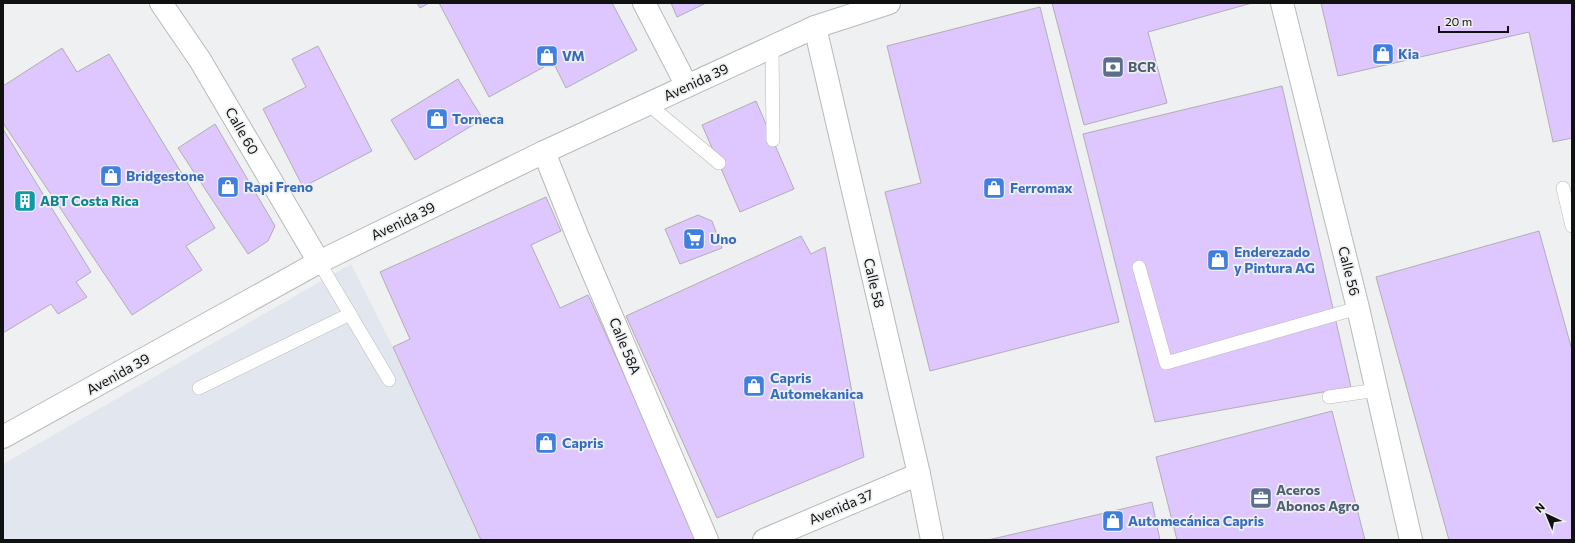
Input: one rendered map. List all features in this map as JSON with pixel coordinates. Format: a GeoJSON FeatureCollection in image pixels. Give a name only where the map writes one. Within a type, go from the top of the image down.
{"type":"FeatureCollection","features":[{"type":"Feature","properties":{"kind":"street","name":"Calle 60"},"geometry":{"type":"LineString","coordinates":[[161,3],[200,60],[319,262]]}},
{"type":"Feature","properties":{"kind":"street"},"geometry":{"type":"LineString","coordinates":[[644,3],[687,86]]}},
{"type":"Feature","properties":{"kind":"street","name":"Avenida 39"},"geometry":{"type":"LineString","coordinates":[[815,27],[855,3]]}},
{"type":"Feature","properties":{"kind":"street","name":"Calle 56"},"geometry":{"type":"LineString","coordinates":[[1282,3],[1358,308],[1411,540]]}},
{"type":"Feature","properties":{"kind":"street","name":"Avenida 39"},"geometry":{"type":"LineString","coordinates":[[3,437],[319,262],[544,152],[772,46],[815,27],[886,5]]}},
{"type":"Feature","properties":{"kind":"street","name":"Calle 58"},"geometry":{"type":"LineString","coordinates":[[815,27],[932,540]]}},
{"type":"Feature","properties":{"kind":"street","name":"Calle 58A"},"geometry":{"type":"LineString","coordinates":[[544,152],[577,235],[707,540]]}},
{"type":"Feature","properties":{"kind":"street","name":"Avenida 37"},"geometry":{"type":"LineString","coordinates":[[764,540],[918,474]]}},
{"type":"Feature","properties":{"kind":"lane"},"geometry":{"type":"LineString","coordinates":[[772,46],[773,140]]}},
{"type":"Feature","properties":{"kind":"lane"},"geometry":{"type":"LineString","coordinates":[[648,104],[719,163]]}},
{"type":"Feature","properties":{"kind":"lane"},"geometry":{"type":"LineString","coordinates":[[1563,188],[1572,226]]}},
{"type":"Feature","properties":{"kind":"lane"},"geometry":{"type":"LineString","coordinates":[[319,262],[390,380]]}},
{"type":"Feature","properties":{"kind":"lane"},"geometry":{"type":"LineString","coordinates":[[1138,267],[1166,363],[1358,308]]}},
{"type":"Feature","properties":{"kind":"lane"},"geometry":{"type":"LineString","coordinates":[[199,388],[350,314]]}},
{"type":"Feature","properties":{"kind":"lane"},"geometry":{"type":"LineString","coordinates":[[1329,397],[1377,390]]}},
{"type":"Feature","properties":{"kind":"shaded area"},"geometry":{"type":"Polygon","coordinates":[[[351,264],[393,347],[481,540],[3,540],[3,464],[351,264]]]}},
{"type":"Feature","properties":{"kind":"building"},"geometry":{"type":"Polygon","coordinates":[[[417,3],[429,3],[420,8],[417,3]]]}},
{"type":"Feature","properties":{"kind":"building","name":"VM"},"geometry":{"type":"Polygon","coordinates":[[[439,3],[612,3],[637,50],[566,88],[553,62],[489,97],[439,3]]]}},
{"type":"Feature","properties":{"kind":"building"},"geometry":{"type":"Polygon","coordinates":[[[671,3],[706,3],[677,17],[671,3]]]}},
{"type":"Feature","properties":{"kind":"building","name":"BCR"},"geometry":{"type":"Polygon","coordinates":[[[1052,3],[1252,3],[1148,32],[1167,103],[1084,125],[1052,3]]]}},
{"type":"Feature","properties":{"kind":"building","name":"Kia"},"geometry":{"type":"Polygon","coordinates":[[[1321,3],[1572,3],[1572,138],[1553,142],[1529,32],[1338,76],[1321,3]]]}},
{"type":"Feature","properties":{"kind":"building","name":"Ferromax"},"geometry":{"type":"Polygon","coordinates":[[[1040,7],[1119,322],[930,371],[885,192],[921,183],[887,46],[1040,7]]]}},
{"type":"Feature","properties":{"kind":"building"},"geometry":{"type":"Polygon","coordinates":[[[318,46],[372,151],[303,187],[263,109],[306,87],[292,59],[318,46]]]}},
{"type":"Feature","properties":{"kind":"building","name":"Bridgestone"},"geometry":{"type":"Polygon","coordinates":[[[62,48],[77,72],[109,54],[215,228],[186,246],[202,270],[132,315],[3,123],[3,86],[62,48]]]}},
{"type":"Feature","properties":{"kind":"building","name":"Torneca"},"geometry":{"type":"Polygon","coordinates":[[[458,79],[483,119],[415,160],[391,120],[458,79]]]}},
{"type":"Feature","properties":{"kind":"building","name":"Enderezado y Pintura AG"},"geometry":{"type":"Polygon","coordinates":[[[1282,86],[1351,387],[1155,422],[1083,134],[1282,86]]]}},
{"type":"Feature","properties":{"kind":"building","name":"Uno"},"geometry":{"type":"Polygon","coordinates":[[[756,101],[794,189],[740,212],[702,125],[756,101]]]}},
{"type":"Feature","properties":{"kind":"building","name":"Rapi Freno"},"geometry":{"type":"Polygon","coordinates":[[[215,124],[275,226],[268,241],[248,254],[178,148],[215,124]]]}},
{"type":"Feature","properties":{"kind":"building","name":"ABT Costa Rica"},"geometry":{"type":"Polygon","coordinates":[[[3,129],[91,272],[76,282],[87,297],[58,314],[51,304],[3,333],[3,129]]]}},
{"type":"Feature","properties":{"kind":"building","name":"Capris"},"geometry":{"type":"Polygon","coordinates":[[[546,197],[561,231],[531,245],[560,308],[588,295],[699,540],[481,540],[393,347],[410,339],[380,272],[546,197]]]}},
{"type":"Feature","properties":{"kind":"building","name":"Uno"},"geometry":{"type":"Polygon","coordinates":[[[698,215],[712,221],[722,248],[680,264],[665,229],[698,215]]]}},
{"type":"Feature","properties":{"kind":"building"},"geometry":{"type":"Polygon","coordinates":[[[1539,231],[1572,350],[1572,540],[1449,540],[1376,277],[1539,231]]]}},
{"type":"Feature","properties":{"kind":"building","name":"Capris Automekanica"},"geometry":{"type":"Polygon","coordinates":[[[801,236],[811,254],[825,247],[864,457],[717,518],[626,316],[801,236]]]}},
{"type":"Feature","properties":{"kind":"building","name":"Aceros Abonos Agro"},"geometry":{"type":"Polygon","coordinates":[[[1332,411],[1365,540],[1177,540],[1156,457],[1332,411]]]}},
{"type":"Feature","properties":{"kind":"building","name":"Automecánica Capris"},"geometry":{"type":"Polygon","coordinates":[[[1152,502],[1160,540],[988,540],[1152,502]]]}},
{"type":"Feature","properties":{"kind":"place","name":"Kia"},"geometry":{"type":"Point","coordinates":[1383,54]}},
{"type":"Feature","properties":{"kind":"place","name":"VM"},"geometry":{"type":"Point","coordinates":[547,56]}},
{"type":"Feature","properties":{"kind":"place","name":"BCR"},"geometry":{"type":"Point","coordinates":[1113,67]}},
{"type":"Feature","properties":{"kind":"place","name":"Torneca"},"geometry":{"type":"Point","coordinates":[437,119]}},
{"type":"Feature","properties":{"kind":"place","name":"Bridgestone"},"geometry":{"type":"Point","coordinates":[111,176]}},
{"type":"Feature","properties":{"kind":"place","name":"Rapi Freno"},"geometry":{"type":"Point","coordinates":[228,187]}},
{"type":"Feature","properties":{"kind":"place","name":"Ferromax"},"geometry":{"type":"Point","coordinates":[994,188]}},
{"type":"Feature","properties":{"kind":"place","name":"ABT Costa Rica"},"geometry":{"type":"Point","coordinates":[25,201]}},
{"type":"Feature","properties":{"kind":"place","name":"Uno"},"geometry":{"type":"Point","coordinates":[694,239]}},
{"type":"Feature","properties":{"kind":"place","name":"Enderezado y Pintura AG"},"geometry":{"type":"Point","coordinates":[1218,260]}},
{"type":"Feature","properties":{"kind":"place","name":"Capris Automekanica"},"geometry":{"type":"Point","coordinates":[754,386]}},
{"type":"Feature","properties":{"kind":"place","name":"Capris"},"geometry":{"type":"Point","coordinates":[546,443]}},
{"type":"Feature","properties":{"kind":"place","name":"Aceros Abonos Agro"},"geometry":{"type":"Point","coordinates":[1261,498]}},
{"type":"Feature","properties":{"kind":"place","name":"Automecánica Capris"},"geometry":{"type":"Point","coordinates":[1113,521]}}]}
